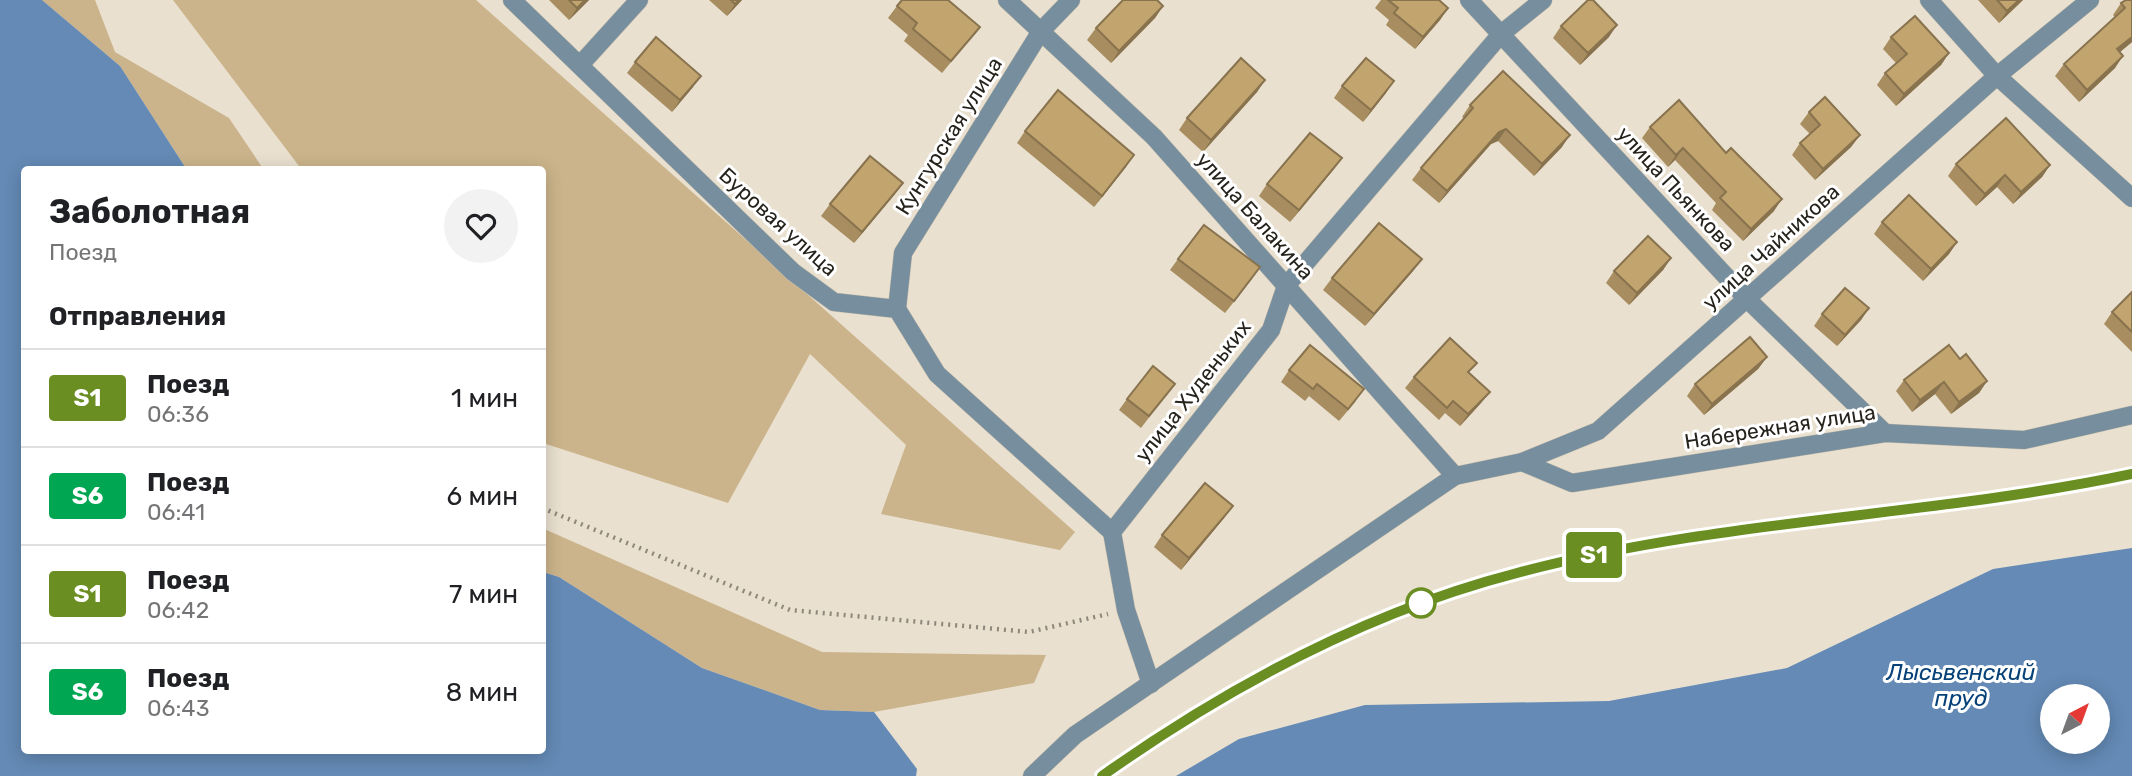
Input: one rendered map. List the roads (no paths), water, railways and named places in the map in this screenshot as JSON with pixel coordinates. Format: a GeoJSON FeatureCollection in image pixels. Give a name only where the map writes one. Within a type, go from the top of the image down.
{"type":"FeatureCollection","features":[{"type":"Feature","properties":{"kind":"street","name":"Буровая улица"},"geometry":{"type":"LineString","coordinates":[[512,0],[793,271],[834,302],[897,309]]}},
{"type":"Feature","properties":{"kind":"street"},"geometry":{"type":"LineString","coordinates":[[580,65],[639,0]]}},
{"type":"Feature","properties":{"kind":"street","name":"улица Балакина"},"geometry":{"type":"LineString","coordinates":[[1007,0],[1154,137],[1455,476]]}},
{"type":"Feature","properties":{"kind":"street","name":"Кунгурская улица"},"geometry":{"type":"LineString","coordinates":[[897,309],[903,253],[1041,31],[1071,0]]}},
{"type":"Feature","properties":{"kind":"street","name":"улица Пьянкова"},"geometry":{"type":"LineString","coordinates":[[1469,0],[1747,299],[1885,433]]}},
{"type":"Feature","properties":{"kind":"street","name":"улица Худеньких"},"geometry":{"type":"LineString","coordinates":[[1112,532],[1270,330],[1286,286],[1501,34],[1543,0]]}},
{"type":"Feature","properties":{"kind":"street"},"geometry":{"type":"LineString","coordinates":[[1929,0],[1997,76],[2132,198]]}},
{"type":"Feature","properties":{"kind":"street","name":"улица Чайникова"},"geometry":{"type":"LineString","coordinates":[[1455,476],[1522,462],[1598,431],[1997,76],[2090,0]]}},
{"type":"Feature","properties":{"kind":"street"},"geometry":{"type":"LineString","coordinates":[[897,309],[937,374],[1112,532],[1126,610],[1151,684]]}},
{"type":"Feature","properties":{"kind":"street","name":"Набережная улица"},"geometry":{"type":"LineString","coordinates":[[1522,462],[1572,483],[1885,433],[2024,440],[2132,415]]}},
{"type":"Feature","properties":{"kind":"street"},"geometry":{"type":"LineString","coordinates":[[1032,776],[1075,735],[1455,476]]}},
{"type":"Feature","properties":{"kind":"water"},"geometry":{"type":"Polygon","coordinates":[[[0,0],[42,0],[120,66],[184,166],[21,166],[21,754],[546,754],[546,573],[559,577],[702,668],[820,710],[874,712],[917,769],[916,776],[0,776],[0,0]]]}},
{"type":"Feature","properties":{"kind":"water","name":"Лысьвенский пруд"},"geometry":{"type":"Polygon","coordinates":[[[2132,548],[2132,776],[1176,776],[1239,739],[1365,705],[1609,701],[1787,668],[1993,569],[2132,548]]]}},
{"type":"Feature","properties":{"kind":"railway"},"geometry":{"type":"LineString","coordinates":[[1102,776],[1161,736],[1281,666],[1406,610],[1471,587],[1539,568],[1673,540],[2001,497],[2132,474]]}},
{"type":"Feature","properties":{"kind":"train","name":"S1"},"geometry":{"type":"LineString","coordinates":[[1102,776],[1186,719],[1296,656],[1410,608],[1519,572],[1609,551],[1797,522],[2070,486],[2132,474]]}}]}
